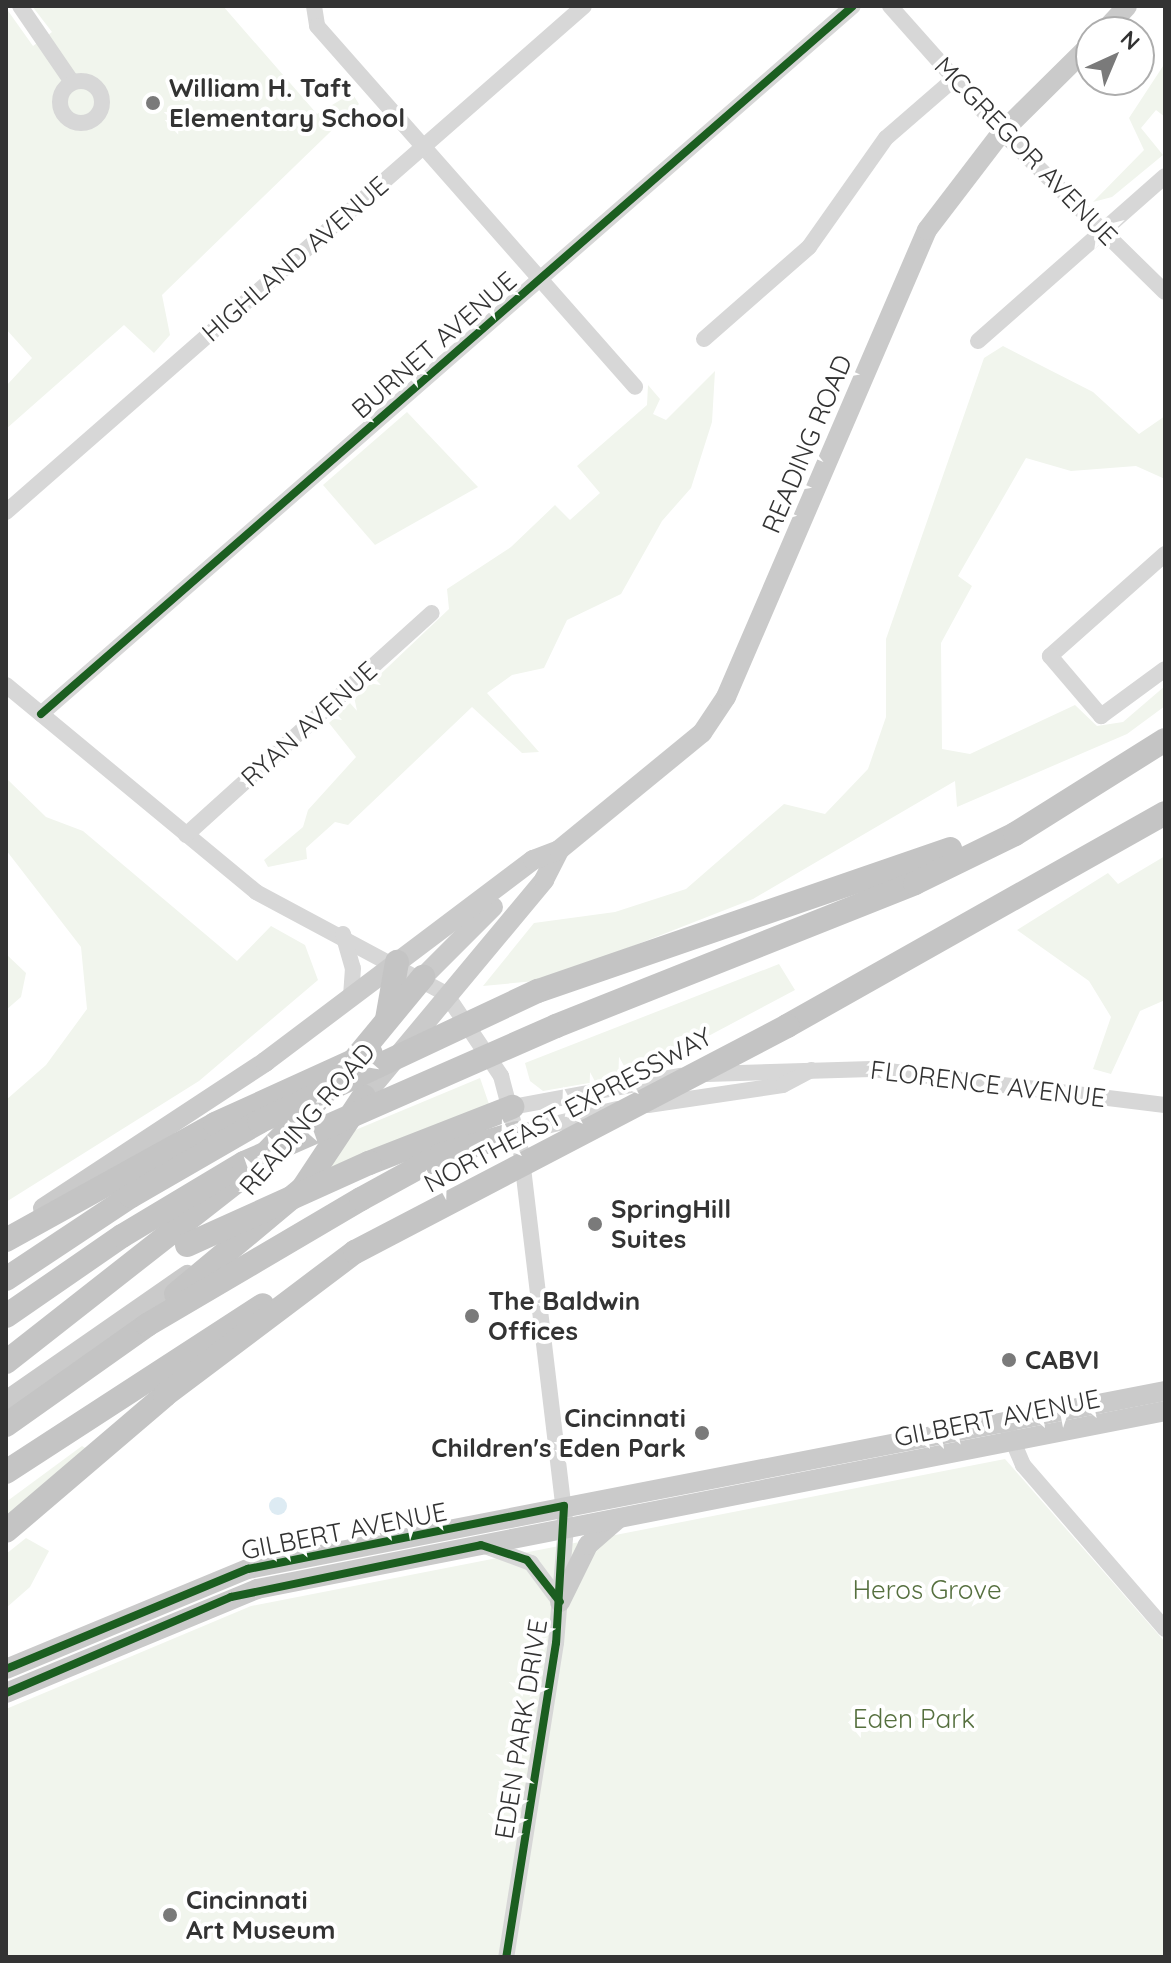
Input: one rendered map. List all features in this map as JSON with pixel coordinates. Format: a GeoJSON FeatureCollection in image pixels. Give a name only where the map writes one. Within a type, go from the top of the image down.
{"type":"FeatureCollection","features":[{"type":"Feature","properties":{"kind":"highway"},"geometry":{"type":"LineString","coordinates":[[6,1316],[122,1236],[244,1163],[556,1026],[863,906],[1099,785],[1165,740]]}},
{"type":"Feature","properties":{"kind":"highway"},"geometry":{"type":"LineString","coordinates":[[6,1240],[215,1124],[304,1079],[538,991],[896,872],[1099,785]]}},
{"type":"Feature","properties":{"kind":"highway","name":"NORTHEAST EXPRESSWAY"},"geometry":{"type":"LineString","coordinates":[[6,1472],[139,1381],[355,1252],[787,1026],[1165,813]]}},
{"type":"Feature","properties":{"kind":"highway"},"geometry":{"type":"LineString","coordinates":[[383,1029],[397,962]]}},
{"type":"Feature","properties":{"kind":"highway"},"geometry":{"type":"LineString","coordinates":[[6,1362],[119,1277],[247,1173],[383,1029],[423,977]]}},
{"type":"Feature","properties":{"kind":"highway"},"geometry":{"type":"LineString","coordinates":[[6,1279],[131,1196],[259,1122],[538,991]]}},
{"type":"Feature","properties":{"kind":"highway"},"geometry":{"type":"LineString","coordinates":[[147,1325],[303,1188],[364,1096]]}},
{"type":"Feature","properties":{"kind":"highway"},"geometry":{"type":"LineString","coordinates":[[119,1277],[369,1163],[512,1107]]}},
{"type":"Feature","properties":{"kind":"highway"},"geometry":{"type":"LineString","coordinates":[[6,1425],[147,1325],[441,1155],[517,1133]]}},
{"type":"Feature","properties":{"kind":"highway"},"geometry":{"type":"LineString","coordinates":[[6,1531],[152,1405],[355,1252]]}},
{"type":"Feature","properties":{"kind":"main road","name":"READING ROAD"},"geometry":{"type":"LineString","coordinates":[[6,1233],[351,997],[518,872],[559,850],[689,746],[717,713],[927,230],[1002,132],[1075,60]]}},
{"type":"Feature","properties":{"kind":"main road","name":"READING ROAD"},"geometry":{"type":"LineString","coordinates":[[6,1401],[220,1251],[302,1173],[446,994],[544,880],[559,850]]}},
{"type":"Feature","properties":{"kind":"main road"},"geometry":{"type":"LineString","coordinates":[[423,977],[510,891],[518,872]]}},
{"type":"Feature","properties":{"kind":"main road","name":"GILBERT AVENUE"},"geometry":{"type":"LineString","coordinates":[[6,1669],[248,1569],[1165,1391]]}},
{"type":"Feature","properties":{"kind":"main road","name":"GILBERT AVENUE"},"geometry":{"type":"LineString","coordinates":[[6,1693],[231,1597],[566,1527],[1165,1411]]}},
{"type":"Feature","properties":{"kind":"main road"},"geometry":{"type":"LineString","coordinates":[[560,1602],[588,1545],[619,1518]]}},
{"type":"Feature","properties":{"kind":"street"},"geometry":{"type":"LineString","coordinates":[[20,6],[72,82]]}},
{"type":"Feature","properties":{"kind":"street"},"geometry":{"type":"LineString","coordinates":[[314,6],[317,26],[635,387]]}},
{"type":"Feature","properties":{"kind":"street","name":"HIGHLAND AVENUE"},"geometry":{"type":"LineString","coordinates":[[6,512],[584,6]]}},
{"type":"Feature","properties":{"kind":"street","name":"BURNET AVENUE"},"geometry":{"type":"LineString","coordinates":[[41,714],[853,6]]}},
{"type":"Feature","properties":{"kind":"street","name":"MCGREGOR AVENUE"},"geometry":{"type":"LineString","coordinates":[[890,6],[1002,132],[1165,292]]}},
{"type":"Feature","properties":{"kind":"street"},"geometry":{"type":"LineString","coordinates":[[704,339],[809,247],[886,138],[954,79]]}},
{"type":"Feature","properties":{"kind":"street"},"geometry":{"type":"LineString","coordinates":[[978,341],[1165,176]]}},
{"type":"Feature","properties":{"kind":"street"},"geometry":{"type":"LineString","coordinates":[[1165,554],[1050,656],[1101,716],[1165,669]]}},
{"type":"Feature","properties":{"kind":"street","name":"RYAN AVENUE"},"geometry":{"type":"LineString","coordinates":[[186,835],[432,613]]}},
{"type":"Feature","properties":{"kind":"street","name":"EDEN PARK DRIVE"},"geometry":{"type":"LineString","coordinates":[[6,685],[186,835],[281,909],[343,934],[423,977],[446,994],[489,1052],[512,1107],[566,1527],[560,1602],[506,1957]]}},
{"type":"Feature","properties":{"kind":"street"},"geometry":{"type":"LineString","coordinates":[[343,934],[353,968],[351,997]]}},
{"type":"Feature","properties":{"kind":"street","name":"FLORENCE AVENUE"},"geometry":{"type":"LineString","coordinates":[[512,1107],[668,1077],[872,1069],[1165,1105]]}},
{"type":"Feature","properties":{"kind":"street","name":"FLORENCE AVENUE"},"geometry":{"type":"LineString","coordinates":[[517,1133],[583,1115],[783,1085],[811,1070]]}},
{"type":"Feature","properties":{"kind":"street"},"geometry":{"type":"LineString","coordinates":[[1006,1422],[1011,1443],[1165,1629]]}},
{"type":"Feature","properties":{"kind":"street"},"geometry":{"type":"LineString","coordinates":[[481,1545],[527,1560],[560,1602]]}},
{"type":"Feature","properties":{"kind":"green space"},"geometry":{"type":"Polygon","coordinates":[[[32,6],[223,6],[317,114],[352,93],[359,104],[162,295],[170,335],[154,353],[124,325],[6,429],[6,386],[32,358],[6,329],[6,8],[33,46],[52,32],[32,6]]]}},
{"type":"Feature","properties":{"kind":"green space"},"geometry":{"type":"Polygon","coordinates":[[[1165,63],[1165,117],[1156,110],[1141,128],[1163,155],[1112,197],[1093,202],[1144,150],[1129,118],[1143,96],[1155,96],[1155,78],[1165,63]]]}},
{"type":"Feature","properties":{"kind":"green space"},"geometry":{"type":"Polygon","coordinates":[[[1003,346],[1093,392],[1139,434],[1165,416],[1165,479],[1136,466],[1071,471],[1026,458],[958,576],[972,586],[941,643],[942,749],[970,754],[1075,705],[1097,726],[1123,722],[1165,686],[1165,706],[1127,734],[957,807],[955,781],[753,899],[546,980],[483,986],[534,923],[615,912],[686,889],[784,804],[825,814],[868,769],[886,717],[886,639],[984,358],[1003,346]]]}},
{"type":"Feature","properties":{"kind":"green space"},"geometry":{"type":"Polygon","coordinates":[[[715,371],[712,422],[691,488],[662,521],[621,594],[567,620],[544,668],[512,675],[487,693],[539,752],[522,753],[472,707],[348,825],[335,822],[306,848],[307,859],[268,867],[264,860],[303,827],[308,810],[356,757],[329,723],[449,609],[447,589],[511,547],[555,505],[570,520],[600,493],[577,466],[647,405],[648,385],[660,399],[653,414],[666,420],[715,371]]]}},
{"type":"Feature","properties":{"kind":"green space"},"geometry":{"type":"Polygon","coordinates":[[[407,412],[478,487],[375,545],[323,485],[407,412]]]}},
{"type":"Feature","properties":{"kind":"green space"},"geometry":{"type":"Polygon","coordinates":[[[6,778],[46,817],[83,831],[237,961],[271,926],[305,945],[318,980],[199,1081],[6,1202],[6,1100],[46,1065],[87,1009],[81,947],[6,850],[6,778]]]}},
{"type":"Feature","properties":{"kind":"green space"},"geometry":{"type":"Polygon","coordinates":[[[1165,856],[1165,1000],[1140,1011],[1111,1074],[1093,1069],[1111,1017],[1089,981],[1017,930],[1108,873],[1118,884],[1165,856]]]}},
{"type":"Feature","properties":{"kind":"green space"},"geometry":{"type":"Polygon","coordinates":[[[6,954],[26,973],[21,997],[6,1010],[6,954]]]}},
{"type":"Feature","properties":{"kind":"green space"},"geometry":{"type":"Polygon","coordinates":[[[779,964],[795,990],[635,1075],[543,1091],[530,1081],[525,1063],[779,964]]]}},
{"type":"Feature","properties":{"kind":"green space"},"geometry":{"type":"Polygon","coordinates":[[[480,1078],[490,1107],[321,1175],[353,1131],[480,1078]]]}},
{"type":"Feature","properties":{"kind":"green space"},"geometry":{"type":"Polygon","coordinates":[[[82,1446],[87,1449],[6,1520],[6,1502],[82,1446]]]}},
{"type":"Feature","properties":{"kind":"green space","name":"Eden Park"},"geometry":{"type":"Polygon","coordinates":[[[1005,1459],[1165,1642],[1165,1957],[6,1957],[6,1709],[251,1606],[1005,1459]]]}},
{"type":"Feature","properties":{"kind":"green space"},"geometry":{"type":"Polygon","coordinates":[[[26,1538],[49,1551],[30,1587],[6,1608],[6,1554],[26,1538]]]}},
{"type":"Feature","properties":{"kind":"shaded area"},"geometry":{"type":"Polygon","coordinates":[[[278,1497],[287,1506],[278,1515],[269,1506],[278,1497]]]}},
{"type":"Feature","properties":{"kind":"cycle path"},"geometry":{"type":"LineString","coordinates":[[41,714],[853,6]]}},
{"type":"Feature","properties":{"kind":"cycle path"},"geometry":{"type":"LineString","coordinates":[[6,1669],[248,1569],[564,1506],[556,1643],[506,1957]]}},
{"type":"Feature","properties":{"kind":"cycle path"},"geometry":{"type":"LineString","coordinates":[[6,1693],[231,1597],[481,1545],[527,1560],[560,1602]]}},
{"type":"Feature","properties":{"kind":"place","name":"William H. Taft Elementary School"},"geometry":{"type":"Point","coordinates":[153,103]}},
{"type":"Feature","properties":{"kind":"place","name":"SpringHill Suites"},"geometry":{"type":"Point","coordinates":[595,1224]}},
{"type":"Feature","properties":{"kind":"place","name":"The Baldwin Offices"},"geometry":{"type":"Point","coordinates":[472,1316]}},
{"type":"Feature","properties":{"kind":"place","name":"CABVI"},"geometry":{"type":"Point","coordinates":[1009,1360]}},
{"type":"Feature","properties":{"kind":"place","name":"Cincinnati Children's Eden Park"},"geometry":{"type":"Point","coordinates":[702,1433]}},
{"type":"Feature","properties":{"kind":"place","name":"Cincinnati Art Museum"},"geometry":{"type":"Point","coordinates":[170,1915]}},
{"type":"Feature","properties":{"kind":"park label","name":"Heros Grove"},"geometry":{"type":"Point","coordinates":[927,1590]}}]}
